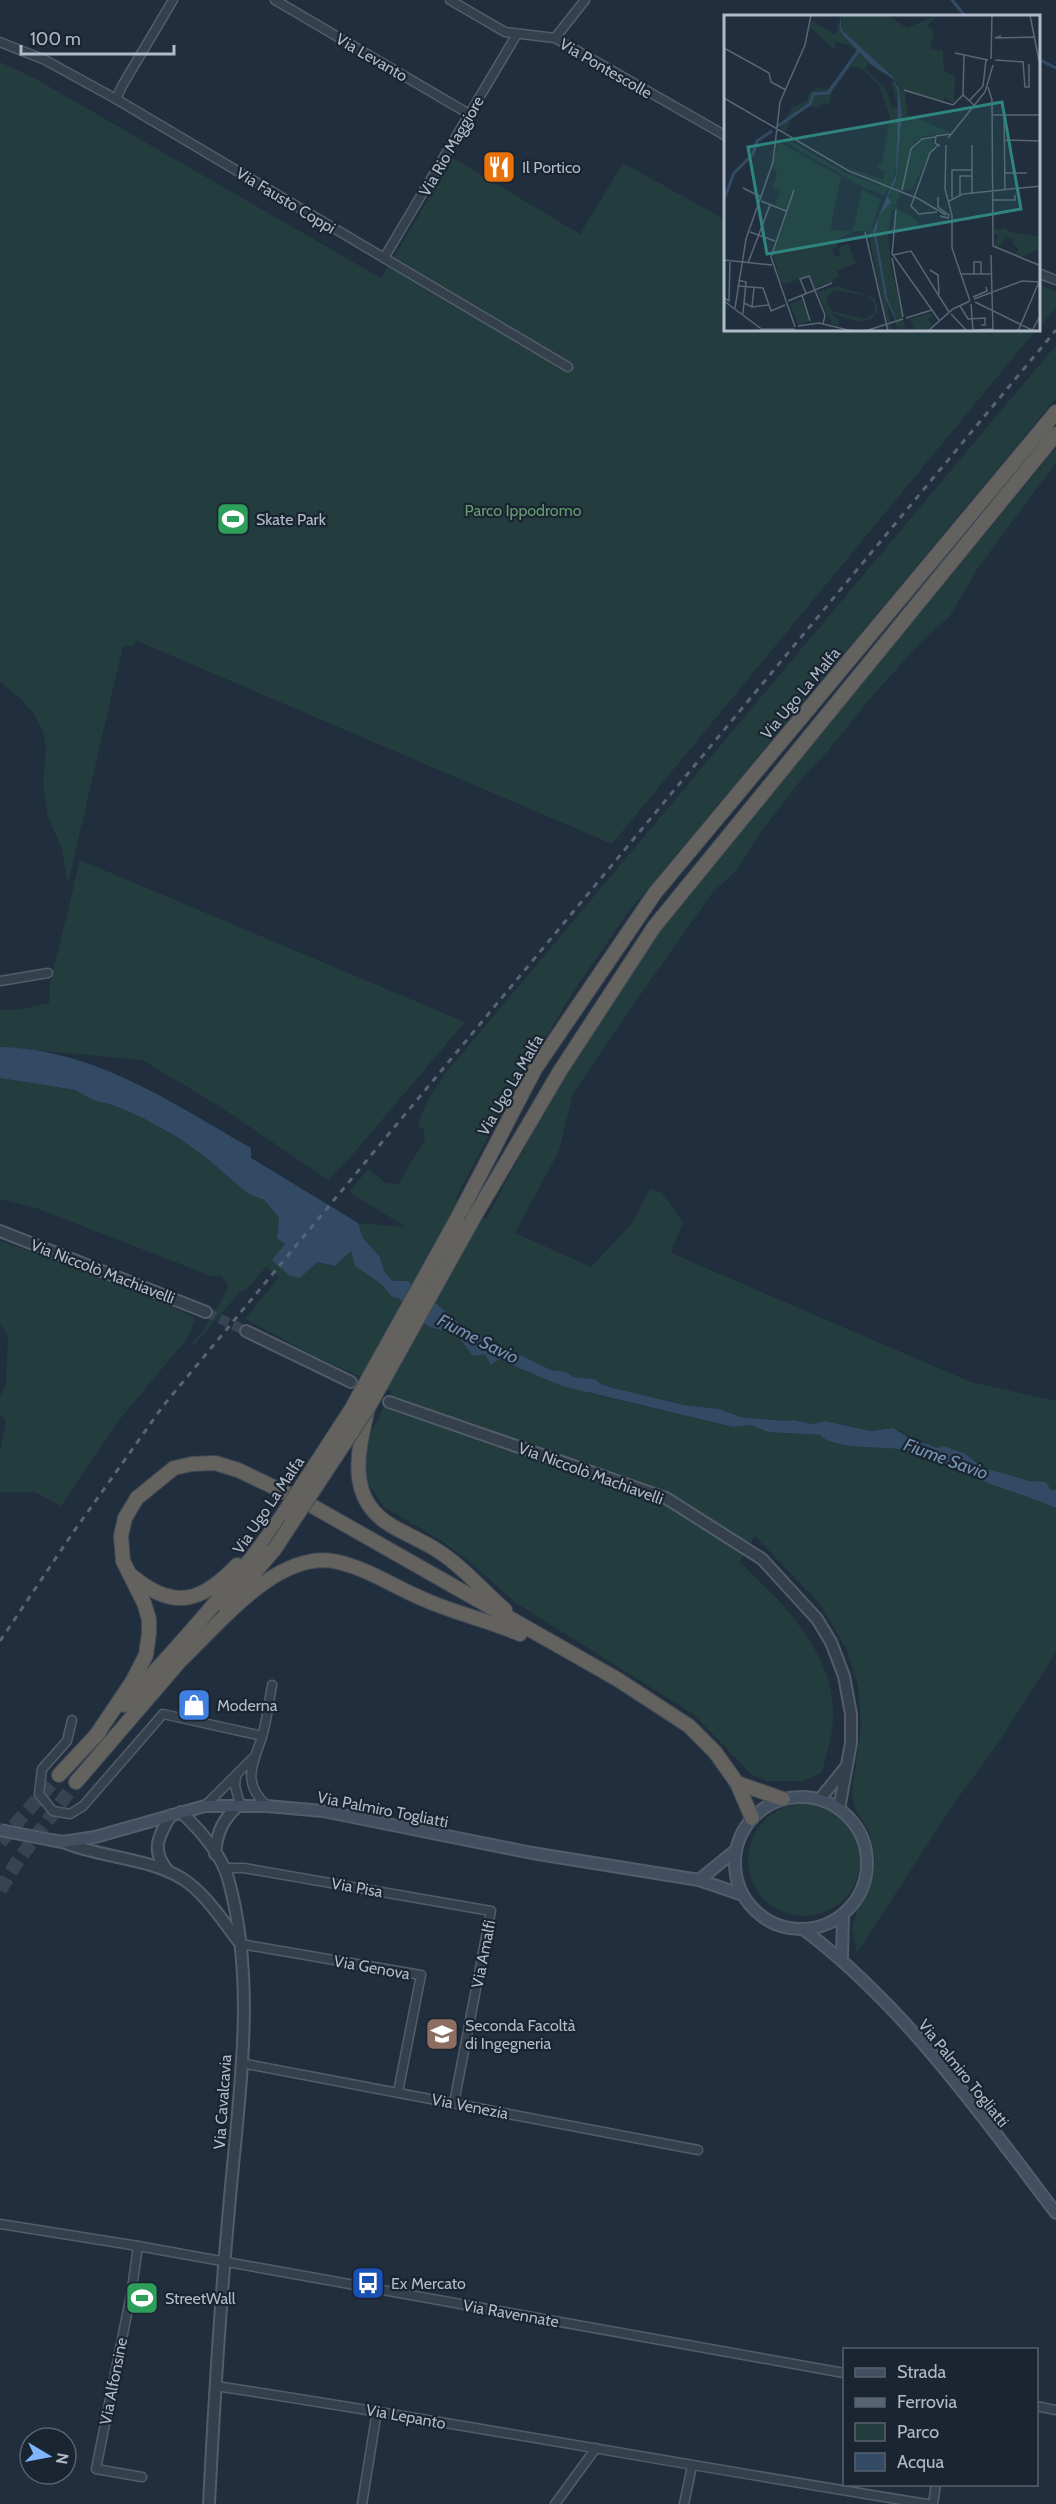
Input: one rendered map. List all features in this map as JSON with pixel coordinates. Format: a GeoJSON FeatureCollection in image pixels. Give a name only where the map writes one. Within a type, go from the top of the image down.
{"type":"FeatureCollection","features":[{"type":"Feature","properties":{"kind":"highway","name":"Via Ugo La Malfa"},"geometry":{"type":"LineString","coordinates":[[59,1775],[191,1633],[257,1553],[352,1408],[457,1219],[535,1069],[655,893],[1056,412]]}},
{"type":"Feature","properties":{"kind":"highway","name":"Via Ugo La Malfa"},"geometry":{"type":"LineString","coordinates":[[76,1782],[274,1550],[369,1406],[560,1071],[654,927],[1056,434]]}},
{"type":"Feature","properties":{"kind":"highway"},"geometry":{"type":"LineString","coordinates":[[369,1406],[361,1436],[357,1475],[364,1499],[374,1512],[389,1525],[442,1553],[459,1566],[480,1588],[529,1631]]}},
{"type":"Feature","properties":{"kind":"highway"},"geometry":{"type":"LineString","coordinates":[[94,1737],[132,1682],[146,1655],[150,1633],[149,1619],[131,1575],[123,1562],[121,1536],[125,1518],[137,1498],[174,1468],[215,1463],[238,1470],[307,1503],[617,1679],[689,1726],[715,1752],[737,1783],[752,1818]]}},
{"type":"Feature","properties":{"kind":"highway"},"geometry":{"type":"LineString","coordinates":[[131,1575],[153,1591],[165,1596],[196,1596],[214,1587],[226,1576],[284,1513]]}},
{"type":"Feature","properties":{"kind":"highway"},"geometry":{"type":"LineString","coordinates":[[182,1659],[263,1581],[307,1561],[322,1560],[336,1561],[361,1568],[422,1599],[493,1622],[617,1679]]}},
{"type":"Feature","properties":{"kind":"highway"},"geometry":{"type":"LineString","coordinates":[[737,1783],[783,1799]]}},
{"type":"Feature","properties":{"kind":"main road"},"geometry":{"type":"LineString","coordinates":[[798,1797],[820,1799],[839,1809],[857,1827],[865,1846],[867,1867],[859,1895],[843,1914],[823,1926],[803,1929],[786,1928],[770,1922],[752,1908],[743,1895],[736,1875],[736,1850],[741,1834],[752,1818],[766,1806],[783,1799],[798,1797]]}},
{"type":"Feature","properties":{"kind":"main road","name":"Via Palmiro Togliatti"},"geometry":{"type":"LineString","coordinates":[[63,1842],[95,1836],[205,1806],[240,1804],[267,1806],[322,1811],[532,1853],[699,1880],[743,1895]]}},
{"type":"Feature","properties":{"kind":"main road"},"geometry":{"type":"LineString","coordinates":[[0,1830],[63,1842]]}},
{"type":"Feature","properties":{"kind":"main road"},"geometry":{"type":"LineString","coordinates":[[699,1880],[736,1850]]}},
{"type":"Feature","properties":{"kind":"main road"},"geometry":{"type":"LineString","coordinates":[[842,1959],[843,1914]]}},
{"type":"Feature","properties":{"kind":"main road","name":"Via Palmiro Togliatti"},"geometry":{"type":"LineString","coordinates":[[803,1929],[842,1959],[907,2027],[1056,2212]]}},
{"type":"Feature","properties":{"kind":"street"},"geometry":{"type":"LineString","coordinates":[[117,99],[122,86],[173,0]]}},
{"type":"Feature","properties":{"kind":"street","name":"Via Levanto"},"geometry":{"type":"LineString","coordinates":[[275,0],[469,114]]}},
{"type":"Feature","properties":{"kind":"street","name":"Via Pontescolle"},"geometry":{"type":"LineString","coordinates":[[450,0],[505,32],[555,38],[724,135]]}},
{"type":"Feature","properties":{"kind":"street"},"geometry":{"type":"LineString","coordinates":[[555,38],[585,0]]}},
{"type":"Feature","properties":{"kind":"street","name":"Via Rio Maggiore"},"geometry":{"type":"LineString","coordinates":[[384,258],[517,34]]}},
{"type":"Feature","properties":{"kind":"street","name":"Via Fausto Coppi"},"geometry":{"type":"LineString","coordinates":[[0,42],[45,60],[117,99],[568,367]]}},
{"type":"Feature","properties":{"kind":"street"},"geometry":{"type":"LineString","coordinates":[[1041,274],[1056,280]]}},
{"type":"Feature","properties":{"kind":"street"},"geometry":{"type":"LineString","coordinates":[[0,981],[48,973]]}},
{"type":"Feature","properties":{"kind":"street","name":"Via Niccolò Machiavelli"},"geometry":{"type":"LineString","coordinates":[[0,1231],[206,1312]]}},
{"type":"Feature","properties":{"kind":"street"},"geometry":{"type":"LineString","coordinates":[[246,1331],[351,1382]]}},
{"type":"Feature","properties":{"kind":"street","name":"Via Niccolò Machiavelli"},"geometry":{"type":"LineString","coordinates":[[389,1402],[666,1498],[762,1560],[817,1619],[831,1642],[844,1676],[851,1714],[851,1743],[839,1809]]}},
{"type":"Feature","properties":{"kind":"street"},"geometry":{"type":"LineString","coordinates":[[267,1806],[258,1798],[253,1788],[251,1774],[252,1759],[262,1736],[272,1685]]}},
{"type":"Feature","properties":{"kind":"street"},"geometry":{"type":"LineString","coordinates":[[72,1720],[67,1741],[42,1769],[39,1794],[53,1811],[70,1814],[83,1806],[162,1714],[262,1736]]}},
{"type":"Feature","properties":{"kind":"street"},"geometry":{"type":"LineString","coordinates":[[205,1806],[252,1759]]}},
{"type":"Feature","properties":{"kind":"street"},"geometry":{"type":"LineString","coordinates":[[820,1799],[846,1767]]}},
{"type":"Feature","properties":{"kind":"street"},"geometry":{"type":"LineString","coordinates":[[216,1854],[217,1836],[222,1823],[240,1804],[235,1786],[236,1775]]}},
{"type":"Feature","properties":{"kind":"street"},"geometry":{"type":"LineString","coordinates":[[171,1875],[158,1855],[158,1842],[176,1814]]}},
{"type":"Feature","properties":{"kind":"street","name":"Via Cavalcavia"},"geometry":{"type":"LineString","coordinates":[[176,1814],[193,1824],[216,1854],[228,1876],[241,1944],[244,1981],[241,2063],[224,2261],[209,2504]]}},
{"type":"Feature","properties":{"kind":"street"},"geometry":{"type":"LineString","coordinates":[[63,1842],[81,1849],[154,1867],[183,1880],[208,1901],[241,1944]]}},
{"type":"Feature","properties":{"kind":"street","name":"Via Pisa"},"geometry":{"type":"LineString","coordinates":[[223,1868],[244,1868],[491,1911]]}},
{"type":"Feature","properties":{"kind":"street","name":"Via Amalfi"},"geometry":{"type":"LineString","coordinates":[[454,2103],[491,1911]]}},
{"type":"Feature","properties":{"kind":"street","name":"Via Genova"},"geometry":{"type":"LineString","coordinates":[[241,1944],[421,1975],[398,2092]]}},
{"type":"Feature","properties":{"kind":"street","name":"Via Venezia"},"geometry":{"type":"LineString","coordinates":[[241,2063],[698,2150]]}},
{"type":"Feature","properties":{"kind":"street"},"geometry":{"type":"LineString","coordinates":[[1044,2197],[1056,2204]]}},
{"type":"Feature","properties":{"kind":"street","name":"Via Ravennate"},"geometry":{"type":"LineString","coordinates":[[0,2224],[224,2261],[843,2373]]}},
{"type":"Feature","properties":{"kind":"street","name":"Via Alfonsine"},"geometry":{"type":"LineString","coordinates":[[138,2246],[132,2289],[96,2469],[142,2477]]}},
{"type":"Feature","properties":{"kind":"street","name":"Via Lepanto"},"geometry":{"type":"LineString","coordinates":[[216,2386],[927,2504]]}},
{"type":"Feature","properties":{"kind":"street"},"geometry":{"type":"LineString","coordinates":[[1038,2406],[1056,2410]]}},
{"type":"Feature","properties":{"kind":"street"},"geometry":{"type":"LineString","coordinates":[[362,2504],[377,2411]]}},
{"type":"Feature","properties":{"kind":"street"},"geometry":{"type":"LineString","coordinates":[[555,2504],[596,2448]]}},
{"type":"Feature","properties":{"kind":"street"},"geometry":{"type":"LineString","coordinates":[[684,2504],[692,2466]]}},
{"type":"Feature","properties":{"kind":"street"},"geometry":{"type":"LineString","coordinates":[[933,2504],[936,2486]]}},
{"type":"Feature","properties":{"kind":"green space","name":"Parco Ippodromo"},"geometry":{"type":"Polygon","coordinates":[[[0,62],[36,79],[381,278],[453,158],[580,234],[623,163],[724,219],[724,332],[1034,332],[612,844],[137,641],[132,647],[123,646],[68,884],[62,849],[48,817],[45,800],[43,783],[46,750],[43,731],[33,713],[21,699],[0,682],[0,62]]]}},
{"type":"Feature","properties":{"kind":"green space"},"geometry":{"type":"Polygon","coordinates":[[[1041,285],[1056,291],[1056,309],[1041,325],[1041,285]]]}},
{"type":"Feature","properties":{"kind":"green space"},"geometry":{"type":"Polygon","coordinates":[[[1056,345],[1056,398],[626,915],[574,991],[510,1096],[456,1198],[486,1219],[559,1084],[656,933],[1056,448],[1056,463],[978,568],[950,616],[922,641],[804,776],[760,833],[737,870],[713,892],[631,1008],[573,1094],[559,1151],[515,1233],[591,1267],[633,1222],[650,1189],[661,1192],[683,1222],[671,1253],[971,1382],[1056,1401],[1056,1490],[1051,1490],[1046,1482],[1024,1479],[987,1468],[956,1449],[937,1448],[916,1442],[908,1435],[893,1428],[871,1431],[825,1421],[812,1424],[793,1420],[740,1417],[720,1409],[684,1405],[613,1388],[595,1379],[574,1377],[566,1372],[551,1370],[491,1343],[464,1327],[442,1309],[393,1281],[385,1273],[380,1257],[363,1238],[358,1223],[406,1227],[349,1192],[368,1169],[386,1183],[398,1184],[425,1140],[424,1129],[417,1127],[427,1101],[445,1074],[1056,345]]]}},
{"type":"Feature","properties":{"kind":"green space"},"geometry":{"type":"Polygon","coordinates":[[[80,860],[465,1022],[354,1153],[328,1180],[219,1106],[142,1060],[0,1047],[0,1010],[22,1009],[49,1003],[50,984],[80,860]]]}},
{"type":"Feature","properties":{"kind":"green space"},"geometry":{"type":"Polygon","coordinates":[[[0,1078],[75,1090],[95,1101],[113,1105],[143,1118],[179,1138],[247,1193],[264,1200],[279,1218],[277,1238],[285,1244],[272,1260],[300,1278],[317,1262],[335,1266],[351,1251],[355,1266],[381,1284],[392,1296],[398,1298],[429,1327],[456,1334],[473,1356],[485,1354],[592,1394],[733,1427],[751,1425],[768,1432],[820,1435],[841,1444],[905,1450],[1003,1489],[1036,1498],[1056,1508],[1056,1652],[997,1745],[955,1802],[857,1953],[852,1929],[857,1910],[869,1888],[875,1860],[870,1834],[854,1807],[852,1791],[861,1728],[858,1685],[846,1648],[819,1603],[755,1536],[739,1562],[772,1594],[803,1631],[826,1673],[832,1695],[832,1732],[822,1772],[804,1781],[767,1781],[752,1775],[693,1714],[516,1603],[442,1541],[384,1507],[365,1479],[366,1448],[371,1432],[392,1391],[314,1356],[245,1319],[279,1277],[266,1267],[245,1291],[240,1292],[194,1345],[192,1343],[201,1334],[228,1289],[228,1285],[221,1276],[211,1276],[36,1208],[0,1199],[0,1078]]]}},
{"type":"Feature","properties":{"kind":"green space"},"geometry":{"type":"Polygon","coordinates":[[[0,1241],[123,1285],[195,1318],[189,1336],[119,1420],[61,1506],[35,1492],[0,1492],[0,1451],[6,1421],[0,1414],[0,1397],[6,1384],[8,1336],[0,1324],[0,1241]]]}},
{"type":"Feature","properties":{"kind":"green space"},"geometry":{"type":"Polygon","coordinates":[[[804,1804],[826,1808],[844,1820],[856,1838],[860,1860],[856,1882],[844,1900],[826,1912],[804,1916],[782,1912],[764,1900],[752,1882],[748,1860],[752,1838],[764,1820],[782,1808],[804,1804]]]}},
{"type":"Feature","properties":{"kind":"water","name":"Fiume Savio"},"geometry":{"type":"Polygon","coordinates":[[[0,1047],[35,1050],[68,1057],[100,1068],[132,1081],[251,1148],[251,1158],[358,1223],[363,1238],[380,1257],[385,1273],[393,1281],[408,1281],[464,1327],[500,1348],[512,1351],[551,1370],[566,1372],[574,1377],[595,1379],[613,1388],[684,1405],[720,1409],[740,1417],[793,1420],[812,1424],[825,1421],[871,1431],[893,1428],[916,1442],[937,1448],[944,1446],[964,1453],[984,1468],[1030,1481],[1046,1482],[1051,1490],[1056,1490],[1056,1508],[917,1453],[836,1443],[820,1435],[768,1432],[751,1425],[733,1427],[562,1386],[498,1359],[491,1365],[485,1354],[473,1356],[456,1334],[429,1327],[398,1298],[392,1297],[381,1284],[355,1266],[351,1251],[335,1266],[317,1262],[300,1278],[290,1276],[272,1260],[285,1244],[277,1238],[279,1218],[264,1200],[247,1193],[179,1138],[143,1118],[113,1105],[95,1101],[75,1090],[0,1078],[0,1047]]]}},
{"type":"Feature","properties":{"kind":"waterway"},"geometry":{"type":"LineString","coordinates":[[952,0],[964,15]]}},
{"type":"Feature","properties":{"kind":"waterway"},"geometry":{"type":"LineString","coordinates":[[1041,60],[1056,68]]}},
{"type":"Feature","properties":{"kind":"tunnel"},"geometry":{"type":"LineString","coordinates":[[206,1312],[246,1331]]}},
{"type":"Feature","properties":{"kind":"tunnel"},"geometry":{"type":"LineString","coordinates":[[0,1842],[59,1775]]}},
{"type":"Feature","properties":{"kind":"tunnel"},"geometry":{"type":"LineString","coordinates":[[0,1890],[17,1862],[76,1782]]}},
{"type":"Feature","properties":{"kind":"railway"},"geometry":{"type":"LineString","coordinates":[[0,1641],[72,1534],[163,1406],[1056,330]]}},
{"type":"Feature","properties":{"kind":"place","name":"Il Portico"},"geometry":{"type":"Point","coordinates":[499,167]}},
{"type":"Feature","properties":{"kind":"place","name":"Skate Park"},"geometry":{"type":"Point","coordinates":[233,519]}},
{"type":"Feature","properties":{"kind":"place","name":"Moderna"},"geometry":{"type":"Point","coordinates":[194,1705]}},
{"type":"Feature","properties":{"kind":"place","name":"Seconda Facoltà di Ingegneria"},"geometry":{"type":"Point","coordinates":[442,2034]}},
{"type":"Feature","properties":{"kind":"place","name":"Ex Mercato"},"geometry":{"type":"Point","coordinates":[368,2283]}},
{"type":"Feature","properties":{"kind":"place","name":"StreetWall"},"geometry":{"type":"Point","coordinates":[142,2298]}}]}
